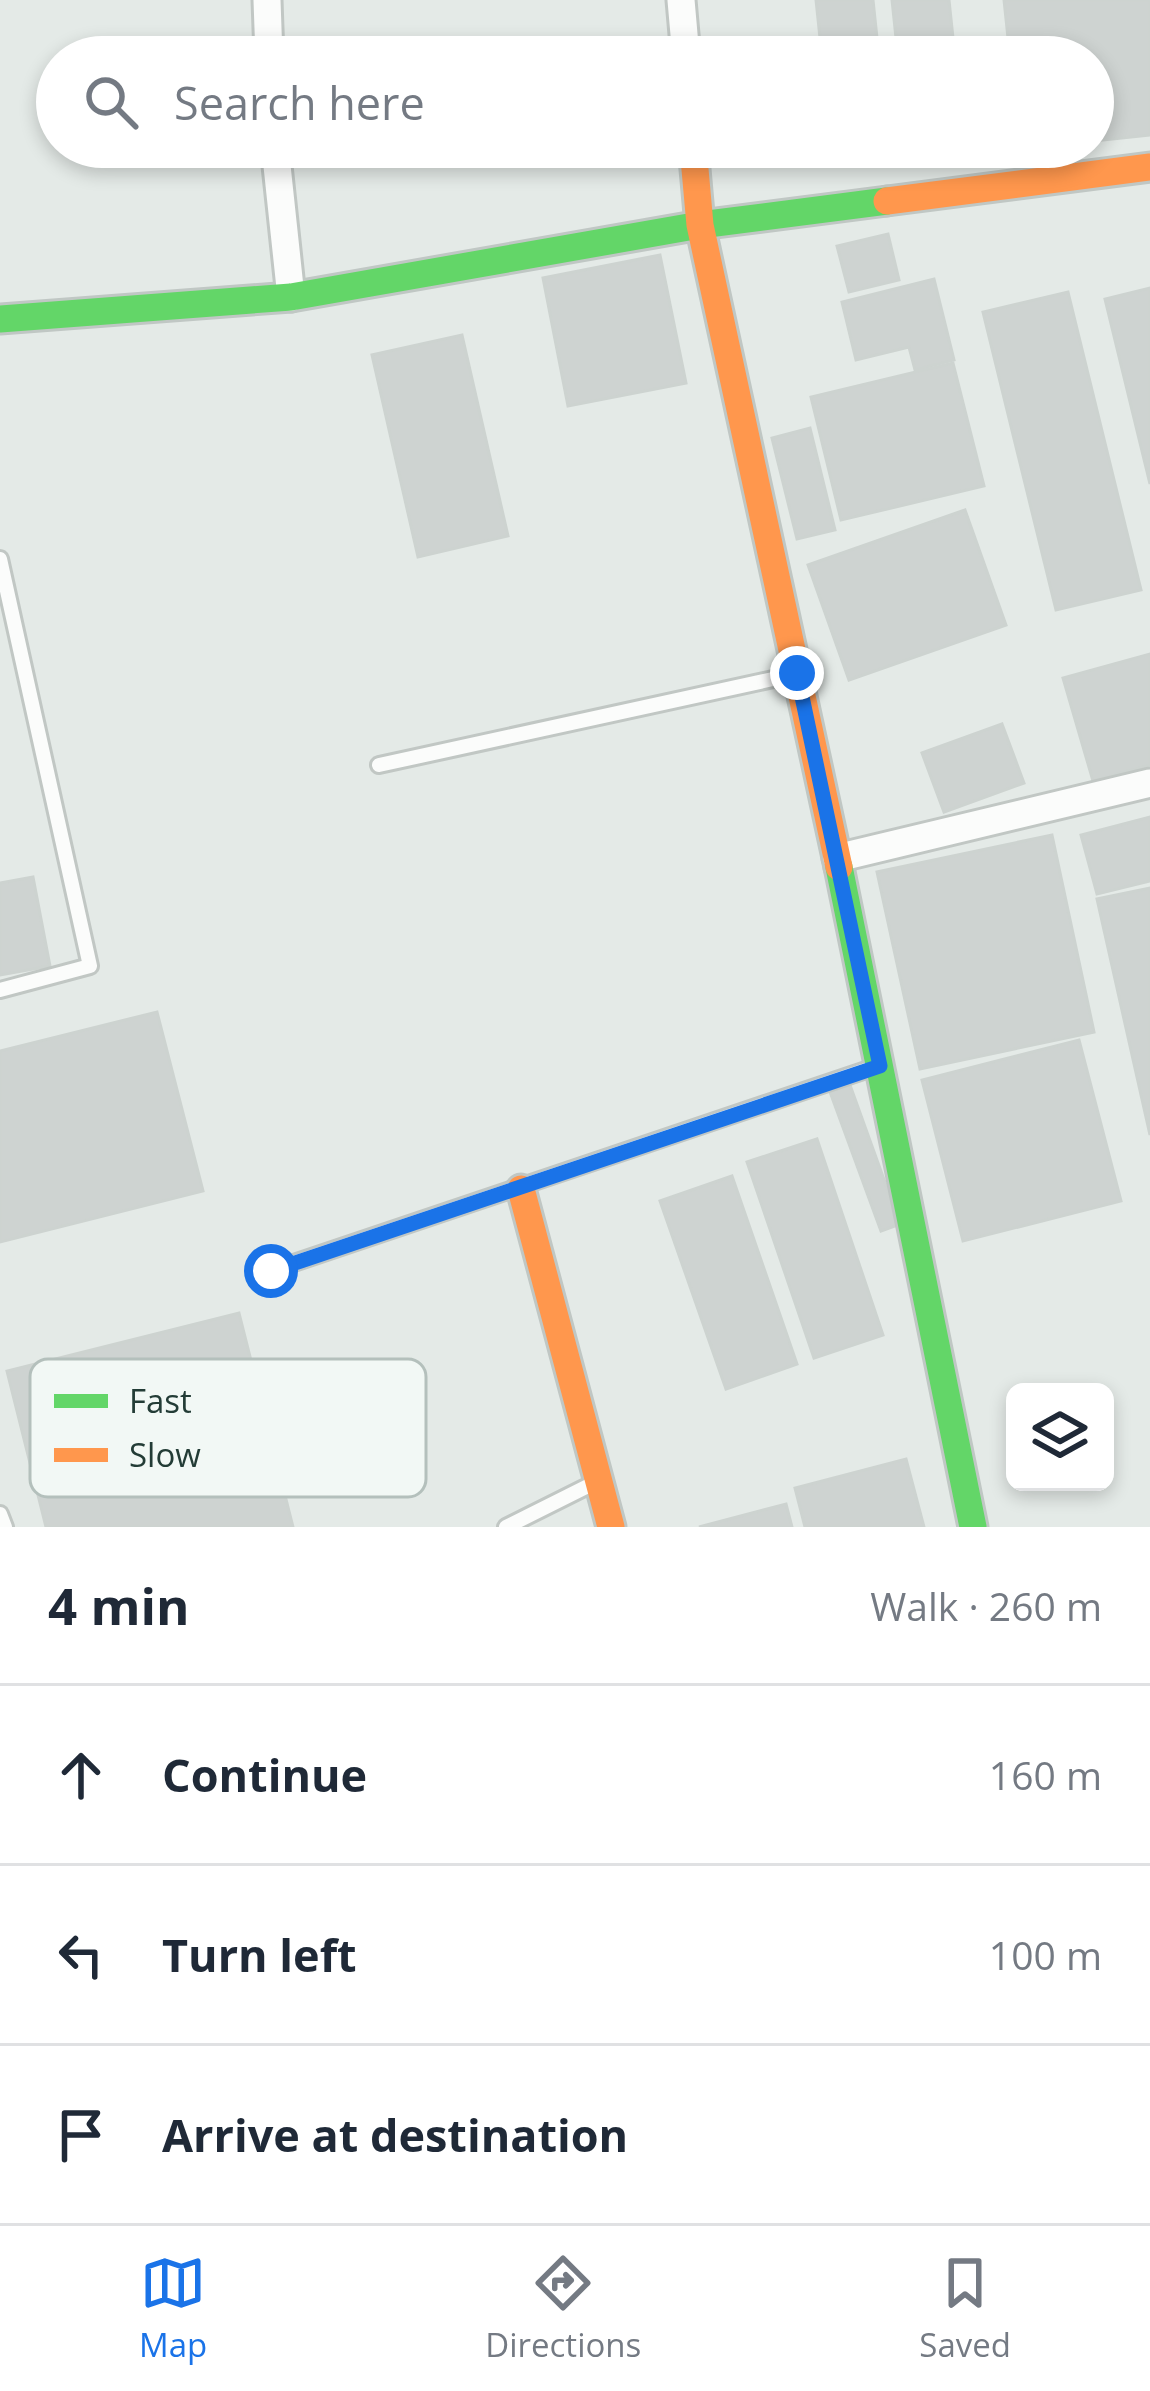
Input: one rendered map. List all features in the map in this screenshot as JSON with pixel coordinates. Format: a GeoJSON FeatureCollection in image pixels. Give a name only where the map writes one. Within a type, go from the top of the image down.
{"type":"FeatureCollection","features":[{"type":"Feature","properties":{"kind":"street"},"geometry":{"type":"LineString","coordinates":[[267,0],[268,36]]}},
{"type":"Feature","properties":{"kind":"street"},"geometry":{"type":"LineString","coordinates":[[681,0],[684,36]]}},
{"type":"Feature","properties":{"kind":"street"},"geometry":{"type":"LineString","coordinates":[[0,319],[291,297],[700,225],[1150,167]]}},
{"type":"Feature","properties":{"kind":"street"},"geometry":{"type":"LineString","coordinates":[[277,168],[291,297]]}},
{"type":"Feature","properties":{"kind":"street"},"geometry":{"type":"LineString","coordinates":[[695,168],[700,225],[837,858],[973,1527]]}},
{"type":"Feature","properties":{"kind":"street"},"geometry":{"type":"LineString","coordinates":[[837,858],[1150,783]]}},
{"type":"Feature","properties":{"kind":"street"},"geometry":{"type":"LineString","coordinates":[[521,1189],[611,1527]]}},
{"type":"Feature","properties":{"kind":"lane"},"geometry":{"type":"LineString","coordinates":[[0,560],[90,966],[0,989]]}},
{"type":"Feature","properties":{"kind":"lane"},"geometry":{"type":"LineString","coordinates":[[379,764],[797,673]]}},
{"type":"Feature","properties":{"kind":"lane"},"geometry":{"type":"LineString","coordinates":[[271,1271],[880,1066]]}},
{"type":"Feature","properties":{"kind":"lane"},"geometry":{"type":"LineString","coordinates":[[506,1527],[599,1481]]}},
{"type":"Feature","properties":{"kind":"lane"},"geometry":{"type":"LineString","coordinates":[[0,1514],[5,1527]]}},
{"type":"Feature","properties":{"kind":"building"},"geometry":{"type":"Polygon","coordinates":[[[816,0],[873,0],[877,36],[820,36],[816,0]]]}},
{"type":"Feature","properties":{"kind":"building"},"geometry":{"type":"Polygon","coordinates":[[[892,0],[949,0],[953,36],[896,36],[892,0]]]}},
{"type":"Feature","properties":{"kind":"building"},"geometry":{"type":"Polygon","coordinates":[[[1004,0],[1150,0],[1150,135],[1114,139],[1114,36],[1008,36],[1004,0]]]}},
{"type":"Feature","properties":{"kind":"building"},"geometry":{"type":"Polygon","coordinates":[[[888,234],[899,280],[849,292],[837,246],[888,234]]]}},
{"type":"Feature","properties":{"kind":"building"},"geometry":{"type":"Polygon","coordinates":[[[660,255],[686,383],[568,406],[543,278],[660,255]]]}},
{"type":"Feature","properties":{"kind":"building"},"geometry":{"type":"Polygon","coordinates":[[[934,279],[954,360],[915,370],[909,347],[856,360],[842,302],[934,279]]]}},
{"type":"Feature","properties":{"kind":"building"},"geometry":{"type":"Polygon","coordinates":[[[1150,288],[1150,484],[1105,299],[1150,288]]]}},
{"type":"Feature","properties":{"kind":"building"},"geometry":{"type":"Polygon","coordinates":[[[1068,292],[1141,590],[1056,610],[983,312],[1068,292]]]}},
{"type":"Feature","properties":{"kind":"building"},"geometry":{"type":"Polygon","coordinates":[[[462,335],[508,536],[418,557],[372,355],[462,335]]]}},
{"type":"Feature","properties":{"kind":"building"},"geometry":{"type":"Polygon","coordinates":[[[953,363],[984,486],[841,520],[811,397],[953,363]]]}},
{"type":"Feature","properties":{"kind":"building"},"geometry":{"type":"Polygon","coordinates":[[[810,428],[835,530],[797,539],[772,438],[810,428]]]}},
{"type":"Feature","properties":{"kind":"building"},"geometry":{"type":"Polygon","coordinates":[[[965,510],[1006,625],[849,680],[808,565],[965,510]]]}},
{"type":"Feature","properties":{"kind":"building"},"geometry":{"type":"Polygon","coordinates":[[[1150,654],[1150,765],[1093,781],[1063,678],[1150,654]]]}},
{"type":"Feature","properties":{"kind":"building"},"geometry":{"type":"Polygon","coordinates":[[[1002,724],[1024,783],[944,812],[922,753],[1002,724]]]}},
{"type":"Feature","properties":{"kind":"building"},"geometry":{"type":"Polygon","coordinates":[[[1150,817],[1150,881],[1097,894],[1081,835],[1150,817]]]}},
{"type":"Feature","properties":{"kind":"building"},"geometry":{"type":"Polygon","coordinates":[[[1052,835],[1094,1032],[920,1069],[877,872],[1052,835]]]}},
{"type":"Feature","properties":{"kind":"building"},"geometry":{"type":"Polygon","coordinates":[[[33,877],[50,966],[0,975],[0,883],[33,877]]]}},
{"type":"Feature","properties":{"kind":"building"},"geometry":{"type":"Polygon","coordinates":[[[1150,888],[1150,1135],[1097,899],[1150,888]]]}},
{"type":"Feature","properties":{"kind":"building"},"geometry":{"type":"Polygon","coordinates":[[[157,1012],[203,1191],[0,1242],[0,1051],[157,1012]]]}},
{"type":"Feature","properties":{"kind":"building"},"geometry":{"type":"Polygon","coordinates":[[[1079,1040],[1121,1201],[963,1241],[922,1080],[1079,1040]]]}},
{"type":"Feature","properties":{"kind":"building"},"geometry":{"type":"Polygon","coordinates":[[[850,1085],[900,1224],[881,1231],[830,1092],[850,1085]]]}},
{"type":"Feature","properties":{"kind":"building"},"geometry":{"type":"Polygon","coordinates":[[[817,1139],[883,1335],[814,1358],[747,1162],[817,1139]]]}},
{"type":"Feature","properties":{"kind":"building"},"geometry":{"type":"Polygon","coordinates":[[[732,1176],[797,1364],[726,1389],[660,1201],[732,1176]]]}},
{"type":"Feature","properties":{"kind":"building"},"geometry":{"type":"Polygon","coordinates":[[[239,1313],[251,1359],[55,1359],[239,1313]]]}},
{"type":"Feature","properties":{"kind":"building"},"geometry":{"type":"Polygon","coordinates":[[[30,1365],[30,1463],[7,1371],[30,1365]]]}},
{"type":"Feature","properties":{"kind":"building"},"geometry":{"type":"Polygon","coordinates":[[[906,1459],[924,1527],[805,1527],[795,1488],[906,1459]]]}},
{"type":"Feature","properties":{"kind":"building"},"geometry":{"type":"Polygon","coordinates":[[[38,1497],[285,1497],[293,1527],[46,1527],[38,1497]]]}},
{"type":"Feature","properties":{"kind":"building"},"geometry":{"type":"Polygon","coordinates":[[[786,1504],[792,1527],[699,1527],[786,1504]]]}},
{"type":"Feature","properties":{"kind":"traffic: fast"},"geometry":{"type":"LineString","coordinates":[[0,319],[291,297],[700,225],[887,201]]}},
{"type":"Feature","properties":{"kind":"traffic: fast"},"geometry":{"type":"LineString","coordinates":[[839,867],[973,1527]]}},
{"type":"Feature","properties":{"kind":"traffic: slow"},"geometry":{"type":"LineString","coordinates":[[887,201],[1150,167]]}},
{"type":"Feature","properties":{"kind":"traffic: slow"},"geometry":{"type":"LineString","coordinates":[[695,168],[700,225],[839,867]]}},
{"type":"Feature","properties":{"kind":"traffic: slow"},"geometry":{"type":"LineString","coordinates":[[521,1189],[611,1527]]}},
{"type":"Feature","properties":{"kind":"route"},"geometry":{"type":"LineString","coordinates":[[271,1271],[880,1066],[797,673]]}}]}
